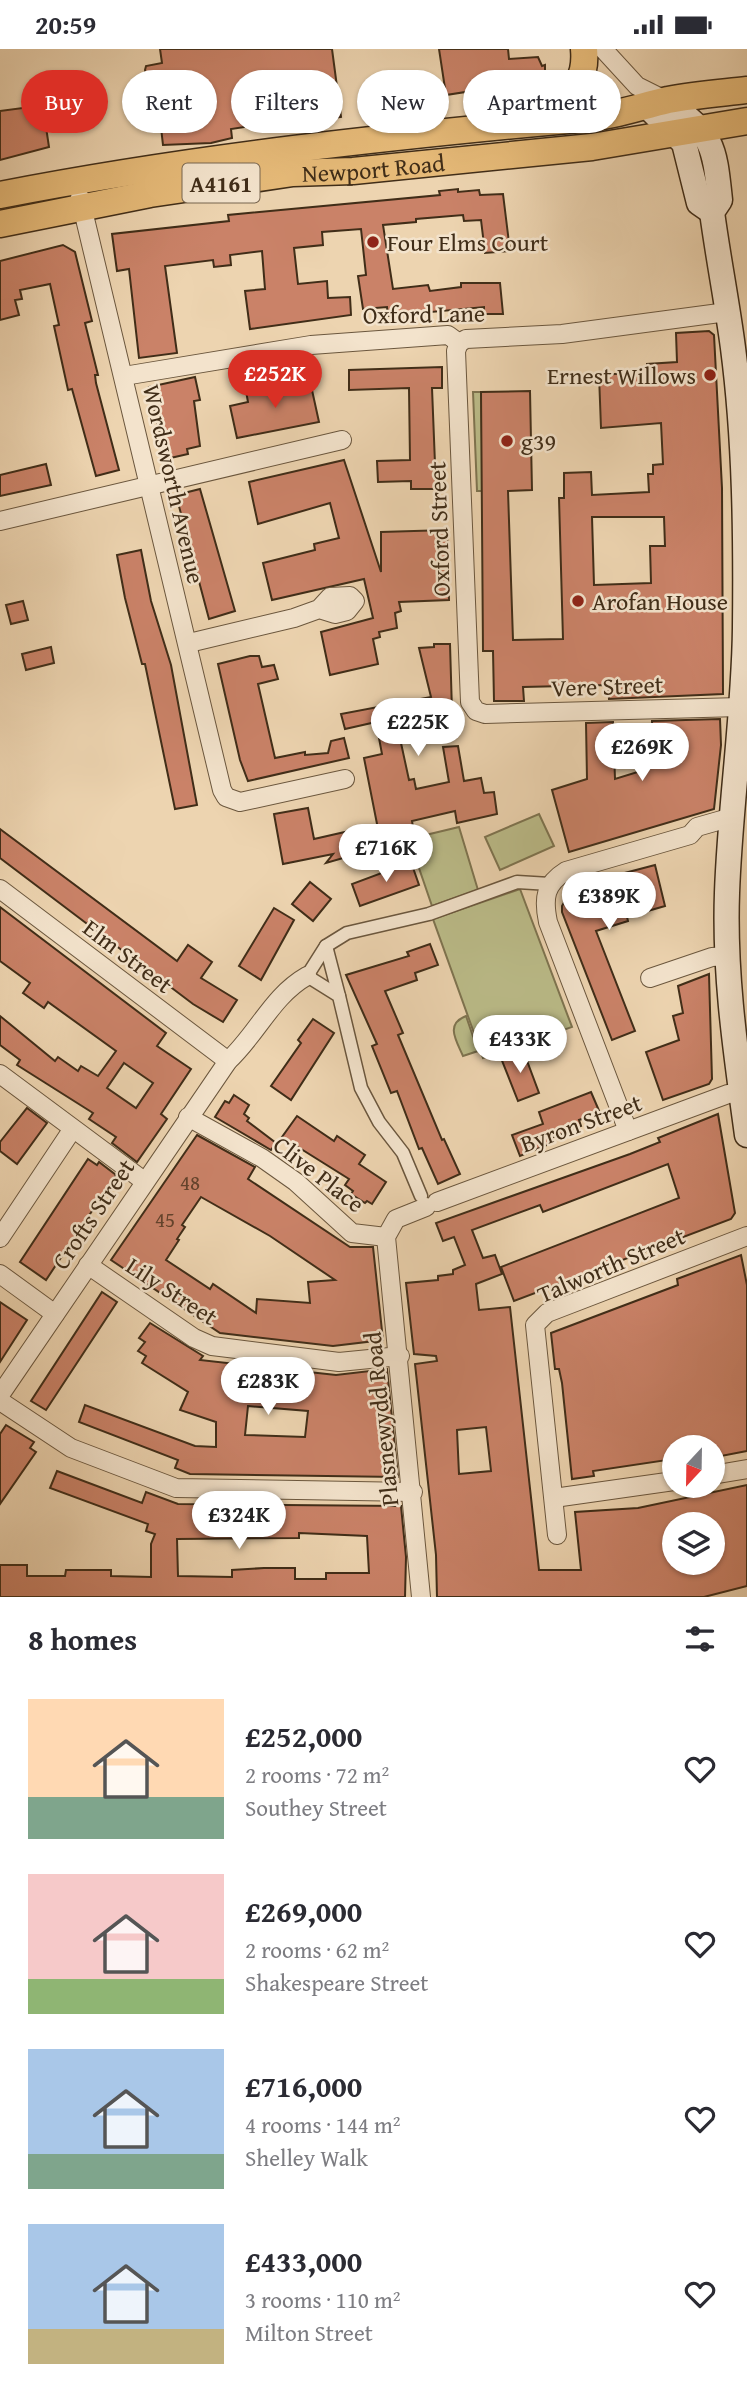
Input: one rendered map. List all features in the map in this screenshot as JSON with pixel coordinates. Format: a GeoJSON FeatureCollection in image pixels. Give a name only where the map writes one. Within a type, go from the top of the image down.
{"type":"FeatureCollection","features":[{"type":"Feature","properties":{"kind":"main road"},"geometry":{"type":"LineString","coordinates":[[584,49],[584,70]]}},
{"type":"Feature","properties":{"kind":"main road","name":"Newport Road"},"geometry":{"type":"LineString","coordinates":[[621,108],[650,97],[747,90]]}},
{"type":"Feature","properties":{"kind":"main road"},"geometry":{"type":"LineString","coordinates":[[650,97],[702,128],[710,142],[720,200],[712,212],[743,430],[745,628],[732,817],[738,855],[727,955],[730,1016],[747,1135]]}},
{"type":"Feature","properties":{"kind":"main road"},"geometry":{"type":"LineString","coordinates":[[650,97],[688,153],[699,203],[712,212]]}},
{"type":"Feature","properties":{"kind":"main road","name":"Newport Road"},"geometry":{"type":"LineString","coordinates":[[0,195],[79,194],[293,173],[354,171],[592,146],[747,121]]}},
{"type":"Feature","properties":{"kind":"main road","name":"Newport Road"},"geometry":{"type":"LineString","coordinates":[[0,224],[79,194],[351,140],[391,139],[463,130]]}},
{"type":"Feature","properties":{"kind":"street"},"geometry":{"type":"LineString","coordinates":[[603,49],[650,97]]}},
{"type":"Feature","properties":{"kind":"street","name":"Wordsworth Avenue"},"geometry":{"type":"LineString","coordinates":[[79,194],[226,797],[240,801],[345,779]]}},
{"type":"Feature","properties":{"kind":"street","name":"Oxford Lane"},"geometry":{"type":"LineString","coordinates":[[124,376],[352,341],[448,335],[459,343],[466,339],[594,331],[727,312]]}},
{"type":"Feature","properties":{"kind":"street","name":"Oxford Street"},"geometry":{"type":"LineString","coordinates":[[459,343],[456,351],[470,702],[476,711]]}},
{"type":"Feature","properties":{"kind":"street"},"geometry":{"type":"LineString","coordinates":[[0,521],[342,440]]}},
{"type":"Feature","properties":{"kind":"street"},"geometry":{"type":"LineString","coordinates":[[189,642],[294,618],[319,609]]}},
{"type":"Feature","properties":{"kind":"street","name":"Vere Street"},"geometry":{"type":"LineString","coordinates":[[476,711],[485,714],[740,708]]}},
{"type":"Feature","properties":{"kind":"street"},"geometry":{"type":"LineString","coordinates":[[628,1131],[548,922],[544,895],[550,884],[566,871],[690,835],[697,827],[732,817]]}},
{"type":"Feature","properties":{"kind":"street"},"geometry":{"type":"LineString","coordinates":[[340,996],[307,976],[326,946],[347,933],[429,914],[517,882],[550,884]]}},
{"type":"Feature","properties":{"kind":"street","name":"Elm Street"},"geometry":{"type":"LineString","coordinates":[[0,889],[228,1061]]}},
{"type":"Feature","properties":{"kind":"street"},"geometry":{"type":"LineString","coordinates":[[326,946],[361,1088],[379,1122],[403,1153],[428,1202]]}},
{"type":"Feature","properties":{"kind":"street"},"geometry":{"type":"LineString","coordinates":[[650,978],[712,957],[727,955]]}},
{"type":"Feature","properties":{"kind":"street","name":"Crofts Street"},"geometry":{"type":"LineString","coordinates":[[0,1395],[228,1061],[245,1045],[287,988],[307,976]]}},
{"type":"Feature","properties":{"kind":"street"},"geometry":{"type":"LineString","coordinates":[[0,1074],[144,1181]]}},
{"type":"Feature","properties":{"kind":"street","name":"Byron Street"},"geometry":{"type":"LineString","coordinates":[[386,1237],[396,1219],[428,1202],[728,1094],[741,1093]]}},
{"type":"Feature","properties":{"kind":"street","name":"Clive Place"},"geometry":{"type":"LineString","coordinates":[[188,1117],[262,1158],[296,1182],[352,1233],[386,1237]]}},
{"type":"Feature","properties":{"kind":"street"},"geometry":{"type":"LineString","coordinates":[[0,1238],[72,1130]]}},
{"type":"Feature","properties":{"kind":"street","name":"Talworth Street"},"geometry":{"type":"LineString","coordinates":[[557,1535],[535,1325],[547,1313],[747,1236]]}},
{"type":"Feature","properties":{"kind":"street","name":"Plasnewydd Road"},"geometry":{"type":"LineString","coordinates":[[386,1237],[400,1356],[421,1597]]}},
{"type":"Feature","properties":{"kind":"street","name":"Lily Street"},"geometry":{"type":"LineString","coordinates":[[88,1265],[194,1338],[212,1346],[339,1361],[400,1356]]}},
{"type":"Feature","properties":{"kind":"street"},"geometry":{"type":"LineString","coordinates":[[0,1274],[55,1314]]}},
{"type":"Feature","properties":{"kind":"street"},"geometry":{"type":"LineString","coordinates":[[0,1401],[71,1448],[176,1488],[412,1492]]}},
{"type":"Feature","properties":{"kind":"street"},"geometry":{"type":"LineString","coordinates":[[725,1473],[747,1469]]}},
{"type":"Feature","properties":{"kind":"street"},"geometry":{"type":"LineString","coordinates":[[554,1498],[662,1483]]}},
{"type":"Feature","properties":{"kind":"green space"},"geometry":{"type":"Polygon","coordinates":[[[473,392],[481,392],[483,491],[477,491],[473,392]]]}},
{"type":"Feature","properties":{"kind":"green space"},"geometry":{"type":"Polygon","coordinates":[[[539,814],[554,846],[500,870],[485,837],[539,814]]]}},
{"type":"Feature","properties":{"kind":"green space"},"geometry":{"type":"Polygon","coordinates":[[[459,827],[478,890],[432,906],[409,839],[459,827]]]}},
{"type":"Feature","properties":{"kind":"green space"},"geometry":{"type":"Polygon","coordinates":[[[520,889],[572,1027],[483,1058],[433,919],[520,889]]]}},
{"type":"Feature","properties":{"kind":"green space"},"geometry":{"type":"Polygon","coordinates":[[[466,1016],[478,1051],[463,1056],[455,1038],[454,1028],[460,1019],[466,1016]]]}},
{"type":"Feature","properties":{"kind":"building"},"geometry":{"type":"Polygon","coordinates":[[[160,49],[332,49],[335,70],[231,70],[232,138],[211,143],[163,145],[162,133],[217,133],[217,70],[145,70],[146,66],[162,63],[160,49]]]}},
{"type":"Feature","properties":{"kind":"building"},"geometry":{"type":"Polygon","coordinates":[[[439,49],[508,49],[509,59],[538,57],[542,66],[545,65],[545,70],[463,70],[463,92],[449,95],[449,70],[442,70],[439,49]]]}},
{"type":"Feature","properties":{"kind":"building"},"geometry":{"type":"Polygon","coordinates":[[[21,108],[21,133],[47,133],[49,147],[0,160],[0,111],[21,108]]]}},
{"type":"Feature","properties":{"kind":"building"},"geometry":{"type":"Polygon","coordinates":[[[458,189],[458,192],[479,190],[480,195],[503,194],[510,251],[485,253],[481,220],[464,221],[463,215],[383,225],[393,289],[428,285],[430,291],[461,287],[461,283],[500,283],[503,314],[484,314],[484,307],[388,316],[387,307],[363,309],[358,276],[366,275],[361,229],[322,232],[323,245],[294,248],[298,284],[327,281],[328,298],[350,297],[351,315],[250,329],[245,291],[265,289],[262,251],[230,255],[231,265],[214,267],[213,260],[165,266],[177,353],[139,358],[129,269],[117,271],[112,234],[229,221],[228,215],[440,195],[439,191],[458,189]]]}},
{"type":"Feature","properties":{"kind":"building"},"geometry":{"type":"Polygon","coordinates":[[[63,245],[75,252],[92,321],[85,323],[98,375],[95,375],[96,383],[119,470],[96,476],[72,389],[68,390],[54,326],[59,325],[50,284],[20,290],[22,299],[15,300],[19,315],[0,320],[0,261],[63,245]]]}},
{"type":"Feature","properties":{"kind":"building"},"geometry":{"type":"Polygon","coordinates":[[[709,331],[714,335],[722,488],[723,694],[609,699],[608,685],[523,687],[524,701],[494,701],[493,651],[483,651],[481,392],[530,391],[532,490],[508,491],[513,640],[563,639],[559,498],[564,498],[564,473],[591,472],[592,495],[649,492],[648,474],[653,474],[653,465],[663,464],[661,423],[601,428],[599,375],[647,372],[647,364],[677,362],[676,333],[709,331]],[[592,517],[594,585],[651,583],[650,546],[665,546],[664,517],[592,517]]]}},
{"type":"Feature","properties":{"kind":"building"},"geometry":{"type":"Polygon","coordinates":[[[442,367],[442,388],[432,388],[436,489],[411,489],[411,481],[378,482],[377,461],[410,460],[409,388],[349,390],[349,370],[442,367]]]}},
{"type":"Feature","properties":{"kind":"building"},"geometry":{"type":"Polygon","coordinates":[[[195,377],[200,400],[194,401],[200,446],[187,449],[188,454],[166,459],[149,387],[195,377]]]}},
{"type":"Feature","properties":{"kind":"building"},"geometry":{"type":"Polygon","coordinates":[[[310,381],[319,422],[237,438],[230,406],[248,402],[246,391],[267,387],[268,391],[310,381]]]}},
{"type":"Feature","properties":{"kind":"building"},"geometry":{"type":"Polygon","coordinates":[[[344,460],[381,572],[381,532],[447,530],[449,600],[399,602],[401,611],[395,613],[397,628],[379,632],[380,637],[373,639],[378,664],[330,675],[321,632],[373,618],[364,579],[272,600],[263,563],[315,550],[314,544],[339,538],[330,503],[258,524],[249,482],[344,460]]]}},
{"type":"Feature","properties":{"kind":"building"},"geometry":{"type":"Polygon","coordinates":[[[46,464],[51,485],[0,496],[0,475],[46,464]]]}},
{"type":"Feature","properties":{"kind":"building"},"geometry":{"type":"Polygon","coordinates":[[[200,489],[235,611],[209,619],[176,495],[200,489]]]}},
{"type":"Feature","properties":{"kind":"building"},"geometry":{"type":"Polygon","coordinates":[[[141,550],[151,601],[171,665],[197,805],[175,809],[145,664],[142,664],[125,598],[117,555],[141,550]]]}},
{"type":"Feature","properties":{"kind":"building"},"geometry":{"type":"Polygon","coordinates":[[[23,601],[28,620],[11,624],[6,605],[23,601]]]}},
{"type":"Feature","properties":{"kind":"building"},"geometry":{"type":"Polygon","coordinates":[[[434,644],[450,644],[452,711],[414,712],[419,739],[401,743],[409,780],[414,779],[416,789],[449,782],[443,747],[458,746],[464,781],[481,778],[484,793],[494,792],[497,814],[457,823],[455,811],[412,821],[413,827],[379,834],[364,758],[382,754],[376,722],[345,729],[341,714],[431,697],[419,648],[434,647],[434,644]]]}},
{"type":"Feature","properties":{"kind":"building"},"geometry":{"type":"Polygon","coordinates":[[[51,647],[54,663],[26,670],[22,654],[51,647]]]}},
{"type":"Feature","properties":{"kind":"building"},"geometry":{"type":"Polygon","coordinates":[[[259,656],[262,667],[274,665],[278,679],[258,684],[275,758],[305,752],[305,755],[328,753],[331,741],[344,738],[349,758],[248,781],[240,760],[218,664],[259,656]]]}},
{"type":"Feature","properties":{"kind":"building"},"geometry":{"type":"Polygon","coordinates":[[[720,719],[721,745],[714,809],[569,852],[552,790],[587,779],[586,723],[613,722],[615,779],[654,767],[652,721],[720,719]]]}},
{"type":"Feature","properties":{"kind":"building"},"geometry":{"type":"Polygon","coordinates":[[[308,808],[314,839],[358,829],[364,852],[326,863],[333,854],[283,864],[274,814],[308,808]]]}},
{"type":"Feature","properties":{"kind":"building"},"geometry":{"type":"Polygon","coordinates":[[[0,829],[177,961],[188,945],[212,962],[201,978],[237,1000],[223,1022],[193,1004],[0,858],[0,829]]]}},
{"type":"Feature","properties":{"kind":"building"},"geometry":{"type":"Polygon","coordinates":[[[411,862],[419,885],[360,906],[352,884],[411,862]]]}},
{"type":"Feature","properties":{"kind":"building"},"geometry":{"type":"Polygon","coordinates":[[[655,865],[665,906],[627,917],[628,921],[596,931],[635,1031],[612,1040],[562,906],[571,890],[579,885],[655,865]]]}},
{"type":"Feature","properties":{"kind":"building"},"geometry":{"type":"Polygon","coordinates":[[[310,882],[331,899],[313,921],[292,904],[310,882]]]}},
{"type":"Feature","properties":{"kind":"building"},"geometry":{"type":"Polygon","coordinates":[[[0,907],[166,1033],[157,1046],[191,1069],[161,1114],[167,1119],[137,1162],[112,1143],[116,1137],[89,1119],[93,1113],[17,1065],[20,1060],[0,1045],[0,1016],[55,1061],[58,1057],[78,1071],[81,1066],[98,1076],[116,1051],[48,1002],[44,1008],[23,993],[30,983],[0,961],[0,907]],[[124,1063],[107,1088],[136,1108],[153,1083],[124,1063]]]}},
{"type":"Feature","properties":{"kind":"building"},"geometry":{"type":"Polygon","coordinates":[[[274,908],[294,920],[261,980],[239,966],[274,908]]]}},
{"type":"Feature","properties":{"kind":"building"},"geometry":{"type":"Polygon","coordinates":[[[430,944],[438,965],[415,973],[417,980],[385,991],[403,1033],[398,1035],[442,1140],[444,1139],[460,1174],[438,1184],[422,1148],[419,1149],[397,1091],[391,1093],[372,1046],[377,1044],[346,975],[409,956],[407,952],[430,944]]]}},
{"type":"Feature","properties":{"kind":"building"},"geometry":{"type":"Polygon","coordinates":[[[709,974],[712,1079],[709,1084],[663,1100],[646,1052],[679,1040],[673,1016],[683,1013],[678,986],[709,974]]]}},
{"type":"Feature","properties":{"kind":"building"},"geometry":{"type":"Polygon","coordinates":[[[313,1019],[334,1033],[291,1100],[271,1086],[301,1043],[298,1040],[313,1019]]]}},
{"type":"Feature","properties":{"kind":"building"},"geometry":{"type":"Polygon","coordinates":[[[523,1050],[539,1093],[518,1101],[501,1058],[523,1050]]]}},
{"type":"Feature","properties":{"kind":"building"},"geometry":{"type":"Polygon","coordinates":[[[591,1092],[600,1113],[579,1120],[581,1126],[551,1138],[552,1143],[520,1156],[512,1135],[543,1124],[539,1112],[591,1092]]]}},
{"type":"Feature","properties":{"kind":"building"},"geometry":{"type":"Polygon","coordinates":[[[234,1095],[249,1105],[244,1114],[249,1118],[247,1121],[276,1143],[271,1150],[215,1117],[225,1101],[229,1103],[234,1095]]]}},
{"type":"Feature","properties":{"kind":"building"},"geometry":{"type":"Polygon","coordinates":[[[27,1108],[47,1123],[17,1164],[0,1151],[0,1142],[27,1108]]]}},
{"type":"Feature","properties":{"kind":"building"},"geometry":{"type":"Polygon","coordinates":[[[718,1114],[735,1213],[731,1219],[514,1301],[501,1267],[679,1198],[668,1164],[543,1212],[540,1205],[472,1230],[483,1258],[495,1255],[502,1274],[476,1284],[479,1310],[510,1307],[539,1570],[581,1570],[575,1512],[638,1508],[685,1498],[725,1498],[725,1490],[747,1485],[747,1586],[704,1597],[437,1597],[436,1555],[415,1364],[437,1361],[436,1356],[414,1354],[406,1283],[438,1280],[438,1276],[453,1274],[453,1270],[465,1265],[454,1237],[443,1241],[436,1223],[660,1142],[658,1138],[718,1114]],[[486,1427],[457,1430],[459,1474],[491,1471],[486,1427]]]}},
{"type":"Feature","properties":{"kind":"building"},"geometry":{"type":"Polygon","coordinates":[[[297,1116],[334,1141],[337,1136],[365,1155],[359,1164],[386,1182],[372,1204],[367,1201],[365,1203],[351,1194],[353,1191],[345,1185],[349,1179],[282,1137],[297,1116]]]}},
{"type":"Feature","properties":{"kind":"building"},"geometry":{"type":"Polygon","coordinates":[[[197,1135],[255,1167],[248,1179],[350,1247],[373,1247],[383,1340],[333,1346],[220,1333],[111,1260],[197,1135]],[[201,1197],[182,1225],[185,1227],[166,1260],[210,1289],[213,1284],[256,1313],[257,1299],[310,1303],[308,1282],[335,1280],[270,1236],[201,1197]]]}},
{"type":"Feature","properties":{"kind":"building"},"geometry":{"type":"Polygon","coordinates":[[[88,1159],[97,1165],[99,1162],[116,1175],[46,1280],[20,1262],[88,1159]]]}},
{"type":"Feature","properties":{"kind":"building"},"geometry":{"type":"Polygon","coordinates":[[[741,1255],[747,1285],[747,1451],[725,1455],[725,1435],[662,1435],[662,1461],[593,1471],[594,1476],[572,1479],[562,1383],[559,1369],[555,1369],[551,1333],[678,1285],[677,1279],[741,1255]]]}},
{"type":"Feature","properties":{"kind":"building"},"geometry":{"type":"Polygon","coordinates":[[[102,1292],[117,1302],[46,1410],[31,1401],[102,1292]]]}},
{"type":"Feature","properties":{"kind":"building"},"geometry":{"type":"Polygon","coordinates":[[[0,1302],[27,1320],[0,1362],[0,1302]]]}},
{"type":"Feature","properties":{"kind":"building"},"geometry":{"type":"Polygon","coordinates":[[[150,1323],[203,1356],[200,1360],[336,1375],[387,1369],[398,1477],[190,1474],[175,1468],[178,1460],[79,1422],[85,1405],[195,1446],[216,1447],[216,1422],[180,1410],[188,1392],[142,1363],[146,1356],[138,1351],[145,1342],[139,1338],[150,1323]],[[248,1406],[245,1435],[305,1437],[308,1411],[248,1406]]]}},
{"type":"Feature","properties":{"kind":"building"},"geometry":{"type":"Polygon","coordinates":[[[6,1425],[34,1442],[30,1448],[36,1452],[0,1504],[0,1434],[6,1425]]]}},
{"type":"Feature","properties":{"kind":"building"},"geometry":{"type":"Polygon","coordinates":[[[57,1471],[142,1503],[146,1492],[178,1504],[401,1506],[406,1557],[405,1597],[0,1597],[0,1565],[27,1565],[27,1576],[65,1576],[66,1570],[111,1570],[111,1576],[151,1577],[151,1544],[155,1534],[146,1531],[148,1524],[50,1488],[57,1471]],[[299,1533],[299,1538],[177,1539],[178,1576],[232,1577],[232,1570],[264,1568],[295,1568],[295,1579],[326,1579],[326,1573],[369,1573],[367,1536],[299,1533]]]}},
{"type":"Feature","properties":{"kind":"place","name":"Four Elms Court"},"geometry":{"type":"Point","coordinates":[373,242]}},
{"type":"Feature","properties":{"kind":"place","name":"Ernest Willows"},"geometry":{"type":"Point","coordinates":[710,375]}},
{"type":"Feature","properties":{"kind":"place","name":"g39"},"geometry":{"type":"Point","coordinates":[507,441]}},
{"type":"Feature","properties":{"kind":"place","name":"Arofan House"},"geometry":{"type":"Point","coordinates":[578,601]}}]}
